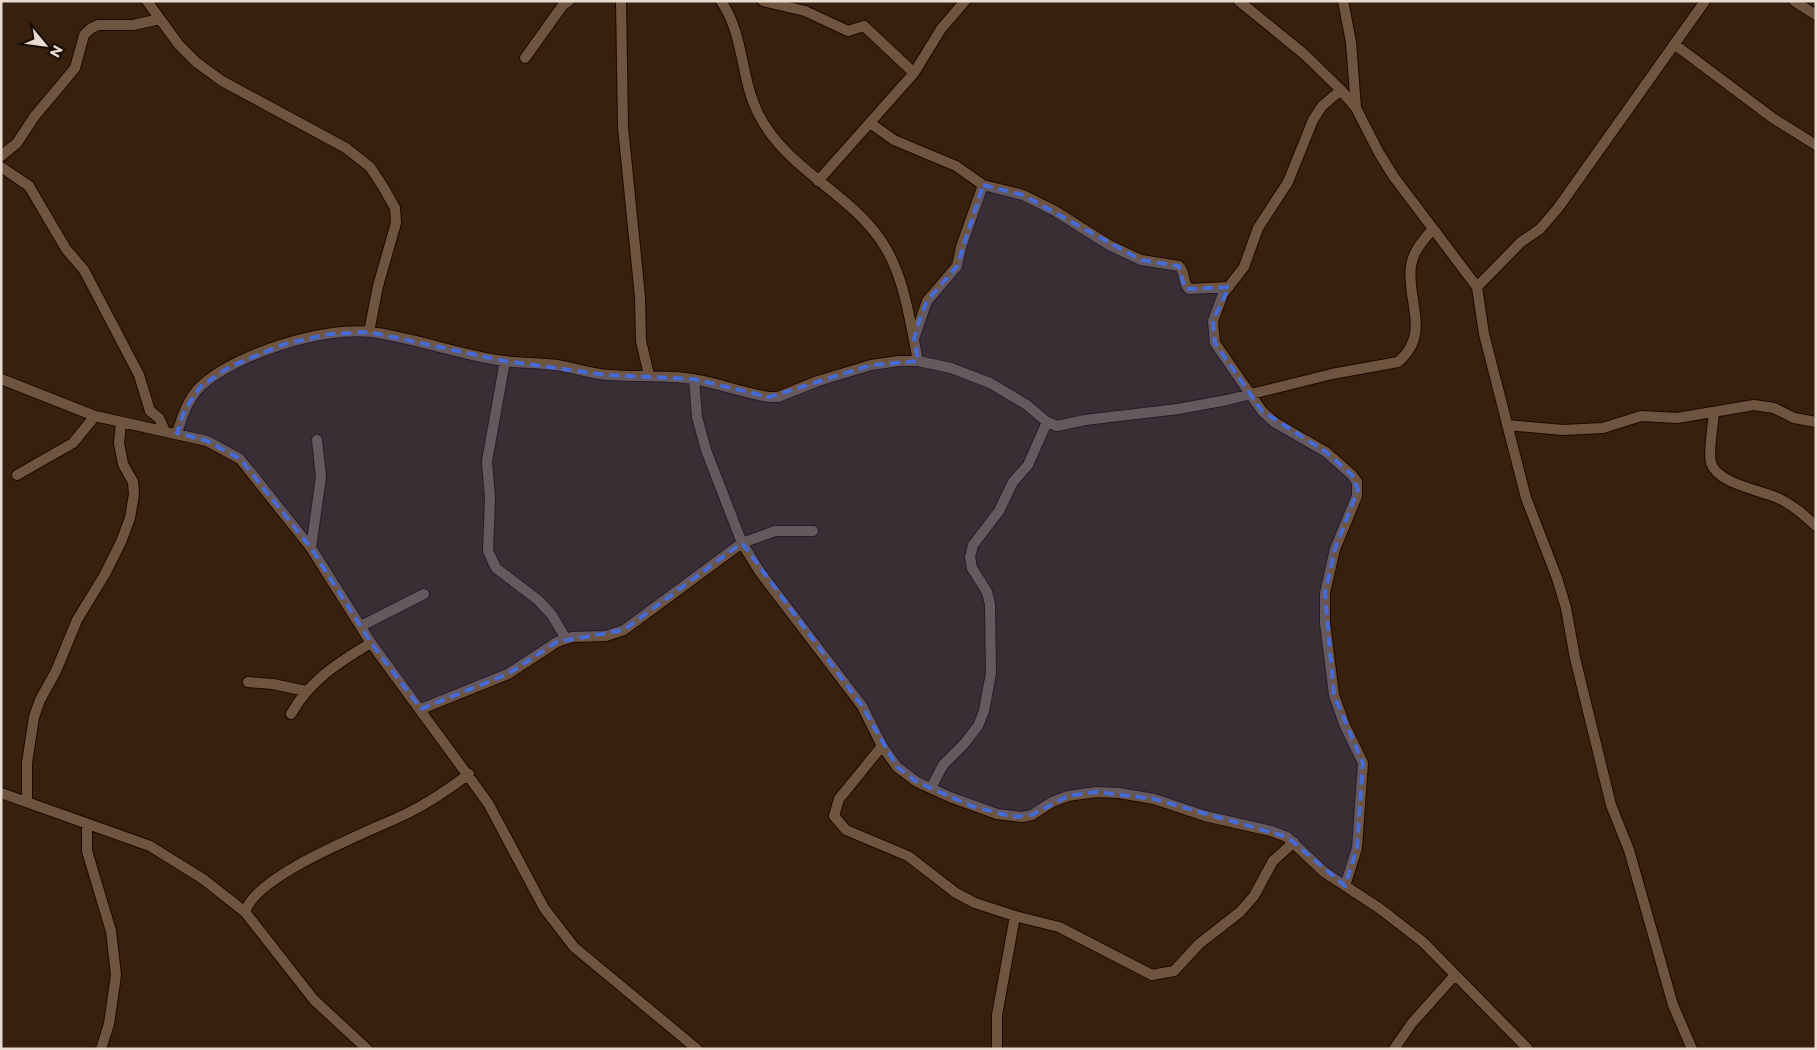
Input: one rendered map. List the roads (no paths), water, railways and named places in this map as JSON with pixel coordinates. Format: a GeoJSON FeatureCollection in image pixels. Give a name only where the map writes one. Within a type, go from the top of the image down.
{"type":"FeatureCollection","features":[{"type":"Feature","properties":{"kind":"street"},"geometry":{"type":"LineString","coordinates":[[147,1],[196,62],[222,81],[346,148],[370,167],[395,208],[396,223],[378,286],[369,332]]}},
{"type":"Feature","properties":{"kind":"street"},"geometry":{"type":"LineString","coordinates":[[525,58],[563,5],[569,1]]}},
{"type":"Feature","properties":{"kind":"street"},"geometry":{"type":"LineString","coordinates":[[621,1],[623,127],[640,296],[641,341],[649,375]]}},
{"type":"Feature","properties":{"kind":"street"},"geometry":{"type":"LineString","coordinates":[[720,1],[738,34],[751,96],[759,116],[776,142],[798,164],[859,215],[880,239],[893,262],[905,298],[918,361]]}},
{"type":"Feature","properties":{"kind":"street"},"geometry":{"type":"LineString","coordinates":[[763,1],[805,11],[848,31],[864,26],[914,73]]}},
{"type":"Feature","properties":{"kind":"street"},"geometry":{"type":"LineString","coordinates":[[818,181],[914,73],[941,29],[965,1]]}},
{"type":"Feature","properties":{"kind":"street"},"geometry":{"type":"LineString","coordinates":[[1239,1],[1304,54],[1341,90],[1356,108],[1389,169],[1432,230],[1477,287],[1484,334],[1526,498],[1566,608],[1575,658],[1611,805],[1629,850],[1673,1005],[1692,1049]]}},
{"type":"Feature","properties":{"kind":"street"},"geometry":{"type":"LineString","coordinates":[[1343,1],[1351,42],[1356,108]]}},
{"type":"Feature","properties":{"kind":"street"},"geometry":{"type":"LineString","coordinates":[[1477,287],[1521,242],[1540,230],[1558,208],[1705,1]]}},
{"type":"Feature","properties":{"kind":"street"},"geometry":{"type":"LineString","coordinates":[[1794,1],[1816,15]]}},
{"type":"Feature","properties":{"kind":"street"},"geometry":{"type":"LineString","coordinates":[[1,156],[17,143],[34,117],[75,68],[84,35],[90,29],[98,25],[133,24],[160,19]]}},
{"type":"Feature","properties":{"kind":"street"},"geometry":{"type":"LineString","coordinates":[[1674,44],[1774,118],[1816,145]]}},
{"type":"Feature","properties":{"kind":"street"},"geometry":{"type":"LineString","coordinates":[[1341,90],[1322,106],[1313,120],[1288,182],[1258,228],[1244,267],[1223,294],[1212,330],[1215,343],[1262,410],[1274,422],[1326,452],[1343,466],[1352,475],[1358,490],[1335,549],[1325,593],[1324,623],[1334,695],[1364,768],[1357,848],[1345,886]]}},
{"type":"Feature","properties":{"kind":"street"},"geometry":{"type":"LineString","coordinates":[[870,123],[894,140],[956,166],[983,185],[1023,195],[1109,245],[1141,260],[1179,266],[1183,269],[1185,285],[1189,289],[1229,287]]}},
{"type":"Feature","properties":{"kind":"street"},"geometry":{"type":"LineString","coordinates":[[1,167],[28,186],[66,249],[84,270],[139,376],[150,411],[160,418],[165,431]]}},
{"type":"Feature","properties":{"kind":"street"},"geometry":{"type":"LineString","coordinates":[[914,339],[927,301],[956,266],[983,185]]}},
{"type":"Feature","properties":{"kind":"street"},"geometry":{"type":"LineString","coordinates":[[178,433],[184,411],[200,387],[229,367],[257,353],[284,344],[330,334],[369,332],[444,350],[505,361],[558,366],[607,375],[649,375],[694,379],[718,383],[762,396],[778,396],[818,381],[871,365],[899,361],[918,361],[950,368],[990,382],[1027,405],[1047,422],[1057,426],[1085,420],[1178,409],[1250,395],[1332,374],[1398,362],[1406,355],[1412,343],[1416,321],[1410,279],[1411,265],[1415,251],[1432,230]]}},
{"type":"Feature","properties":{"kind":"street"},"geometry":{"type":"LineString","coordinates":[[505,361],[487,461],[490,499],[488,551],[496,568],[538,600],[552,615],[566,639]]}},
{"type":"Feature","properties":{"kind":"street"},"geometry":{"type":"LineString","coordinates":[[1,379],[95,416],[207,441],[240,459],[311,548],[372,643],[469,774],[488,803],[531,886],[559,930],[582,953],[697,1049]]}},
{"type":"Feature","properties":{"kind":"street"},"geometry":{"type":"LineString","coordinates":[[694,379],[697,417],[706,450],[742,543],[760,572],[862,706],[882,746],[896,767],[917,782],[971,806],[997,814],[1022,817],[1032,815],[1052,802],[1068,796],[1096,792],[1119,793],[1154,799],[1242,826],[1271,831],[1294,842],[1324,872],[1379,908],[1423,942],[1528,1049]]}},
{"type":"Feature","properties":{"kind":"street"},"geometry":{"type":"LineString","coordinates":[[1507,425],[1563,430],[1602,428],[1642,416],[1677,418],[1765,405],[1794,418],[1816,422]]}},
{"type":"Feature","properties":{"kind":"street"},"geometry":{"type":"LineString","coordinates":[[1714,413],[1710,460],[1713,469],[1722,477],[1737,484],[1777,498],[1801,512],[1816,526]]}},
{"type":"Feature","properties":{"kind":"street"},"geometry":{"type":"LineString","coordinates":[[17,475],[73,443],[95,416]]}},
{"type":"Feature","properties":{"kind":"street"},"geometry":{"type":"LineString","coordinates":[[932,788],[943,765],[964,744],[978,726],[989,694],[990,604],[987,592],[972,568],[970,557],[974,545],[1000,511],[1013,482],[1028,465],[1047,422]]}},
{"type":"Feature","properties":{"kind":"street"},"geometry":{"type":"LineString","coordinates":[[27,802],[27,764],[34,717],[40,700],[56,671],[77,620],[121,542],[130,518],[134,494],[133,482],[123,464],[119,443],[121,423]]}},
{"type":"Feature","properties":{"kind":"street"},"geometry":{"type":"LineString","coordinates":[[311,548],[321,477],[317,440]]}},
{"type":"Feature","properties":{"kind":"street"},"geometry":{"type":"LineString","coordinates":[[421,709],[508,674],[545,649],[566,639],[606,636],[624,630],[742,543],[775,531],[813,531]]}},
{"type":"Feature","properties":{"kind":"street"},"geometry":{"type":"LineString","coordinates":[[361,626],[424,594]]}},
{"type":"Feature","properties":{"kind":"street"},"geometry":{"type":"LineString","coordinates":[[291,714],[306,691],[325,672],[372,643]]}},
{"type":"Feature","properties":{"kind":"street"},"geometry":{"type":"LineString","coordinates":[[248,682],[273,684],[306,691]]}},
{"type":"Feature","properties":{"kind":"street"},"geometry":{"type":"LineString","coordinates":[[882,746],[839,799],[834,816],[838,822],[858,837],[908,856],[956,893],[975,903],[1015,916],[1060,926],[1137,969],[1152,975],[1165,974],[1178,968],[1199,944],[1240,912],[1254,896],[1273,861],[1294,842]]}},
{"type":"Feature","properties":{"kind":"street"},"geometry":{"type":"LineString","coordinates":[[245,912],[248,902],[260,889],[279,876],[440,796],[469,774]]}},
{"type":"Feature","properties":{"kind":"street"},"geometry":{"type":"LineString","coordinates":[[1,793],[150,846],[180,863],[245,912],[314,1000],[367,1049]]}},
{"type":"Feature","properties":{"kind":"street"},"geometry":{"type":"LineString","coordinates":[[87,824],[87,851],[111,931],[116,975],[109,1024],[101,1049]]}},
{"type":"Feature","properties":{"kind":"street"},"geometry":{"type":"LineString","coordinates":[[997,1049],[997,1015],[1015,916]]}},
{"type":"Feature","properties":{"kind":"street"},"geometry":{"type":"LineString","coordinates":[[1394,1049],[1412,1023],[1455,975]]}}]}
